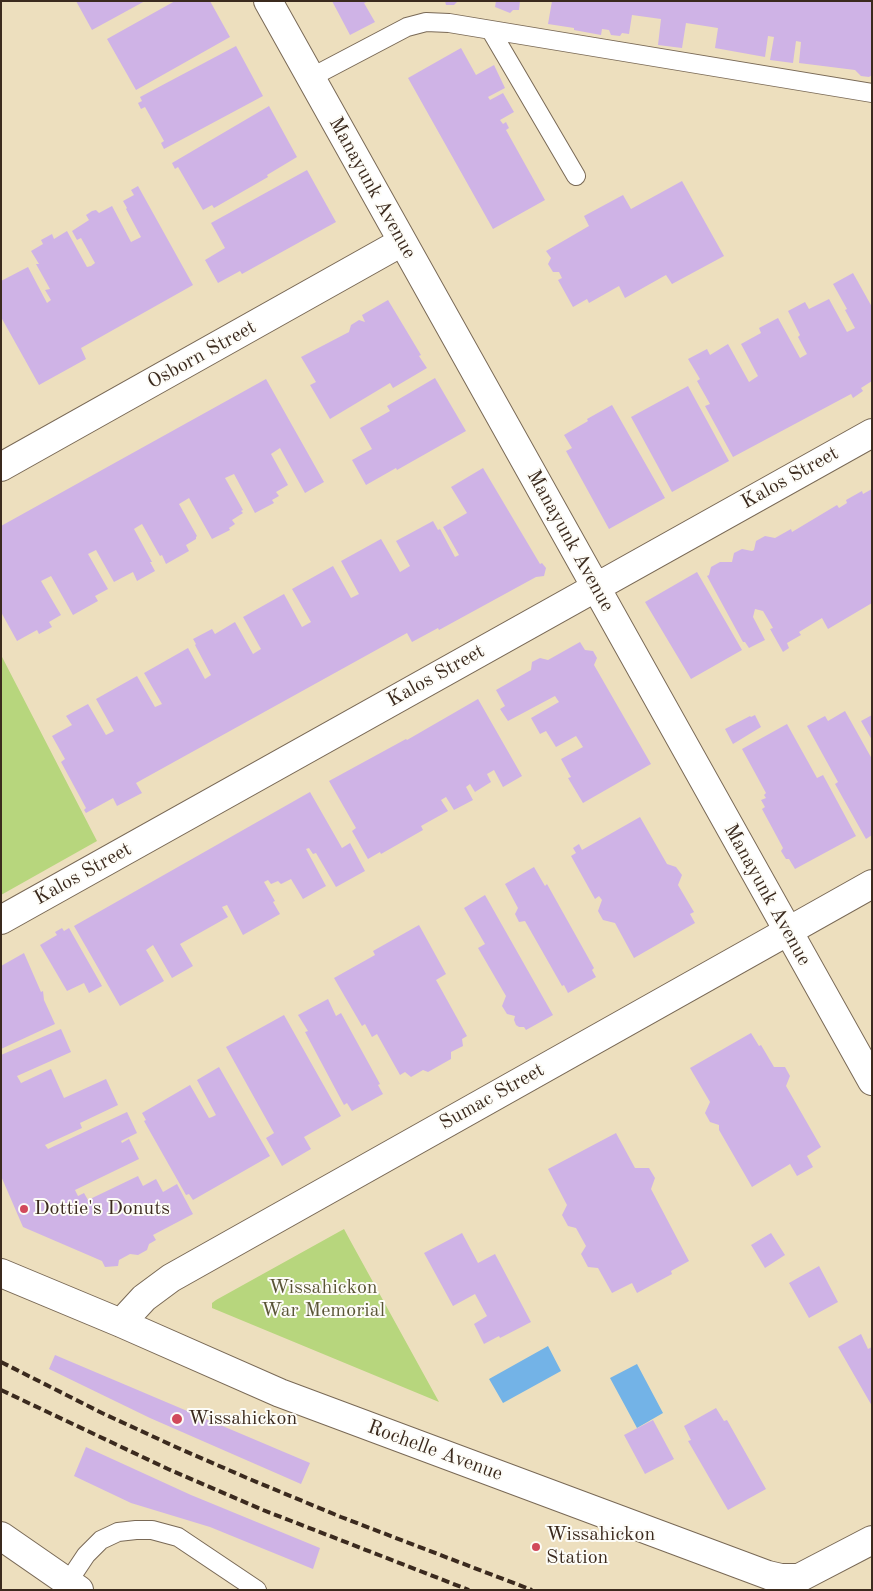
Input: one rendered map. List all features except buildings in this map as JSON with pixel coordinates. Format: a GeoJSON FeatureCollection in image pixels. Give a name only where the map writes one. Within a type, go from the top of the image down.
{"type":"FeatureCollection","features":[{"type":"Feature","properties":{"kind":"street","name":"Manayunk Avenue"},"geometry":{"type":"LineString","coordinates":[[268,1],[872,1081]]}},
{"type":"Feature","properties":{"kind":"street","name":"Osborn Street"},"geometry":{"type":"LineString","coordinates":[[1,468],[402,242]]}},
{"type":"Feature","properties":{"kind":"street","name":"Kalos Street"},"geometry":{"type":"LineString","coordinates":[[1,920],[872,432]]}},
{"type":"Feature","properties":{"kind":"street","name":"Sumac Street"},"geometry":{"type":"LineString","coordinates":[[121,1323],[144,1298],[171,1278],[872,884]]}},
{"type":"Feature","properties":{"kind":"street","name":"Rochelle Avenue"},"geometry":{"type":"LineString","coordinates":[[1,1273],[280,1393],[781,1578],[798,1578],[872,1540]]}},
{"type":"Feature","properties":{"kind":"street"},"geometry":{"type":"LineString","coordinates":[[2,1537],[74,1586]]}},
{"type":"Feature","properties":{"kind":"lane"},"geometry":{"type":"LineString","coordinates":[[310,78],[407,27],[426,22],[449,23],[872,94]]}},
{"type":"Feature","properties":{"kind":"lane"},"geometry":{"type":"LineString","coordinates":[[491,31],[576,176]]}},
{"type":"Feature","properties":{"kind":"lane"},"geometry":{"type":"LineString","coordinates":[[74,1586],[86,1555],[101,1540],[118,1532],[152,1530],[178,1537],[257,1590]]}},
{"type":"Feature","properties":{"kind":"green space"},"geometry":{"type":"Polygon","coordinates":[[[1,655],[97,841],[1,895],[1,655]]]}},
{"type":"Feature","properties":{"kind":"green space","name":"Wissahickon War Memorial"},"geometry":{"type":"Polygon","coordinates":[[[344,1229],[439,1402],[212,1308],[212,1303],[216,1300],[344,1229]]]}},
{"type":"Feature","properties":{"kind":"water"},"geometry":{"type":"Polygon","coordinates":[[[548,1346],[561,1371],[503,1403],[489,1379],[548,1346]]]}},
{"type":"Feature","properties":{"kind":"water"},"geometry":{"type":"Polygon","coordinates":[[[637,1364],[663,1413],[637,1428],[610,1378],[637,1364]]]}},
{"type":"Feature","properties":{"kind":"railway"},"geometry":{"type":"LineString","coordinates":[[1,1362],[102,1413],[247,1478],[341,1517],[532,1590]]}},
{"type":"Feature","properties":{"kind":"railway"},"geometry":{"type":"LineString","coordinates":[[1,1390],[168,1469],[263,1510],[469,1590]]}},
{"type":"Feature","properties":{"kind":"place","name":"Dottie's Donuts"},"geometry":{"type":"Point","coordinates":[24,1209]}},
{"type":"Feature","properties":{"kind":"place","name":"Wissahickon"},"geometry":{"type":"Point","coordinates":[177,1419]}},
{"type":"Feature","properties":{"kind":"place","name":"Wissahickon Station"},"geometry":{"type":"Point","coordinates":[536,1547]}}]}
